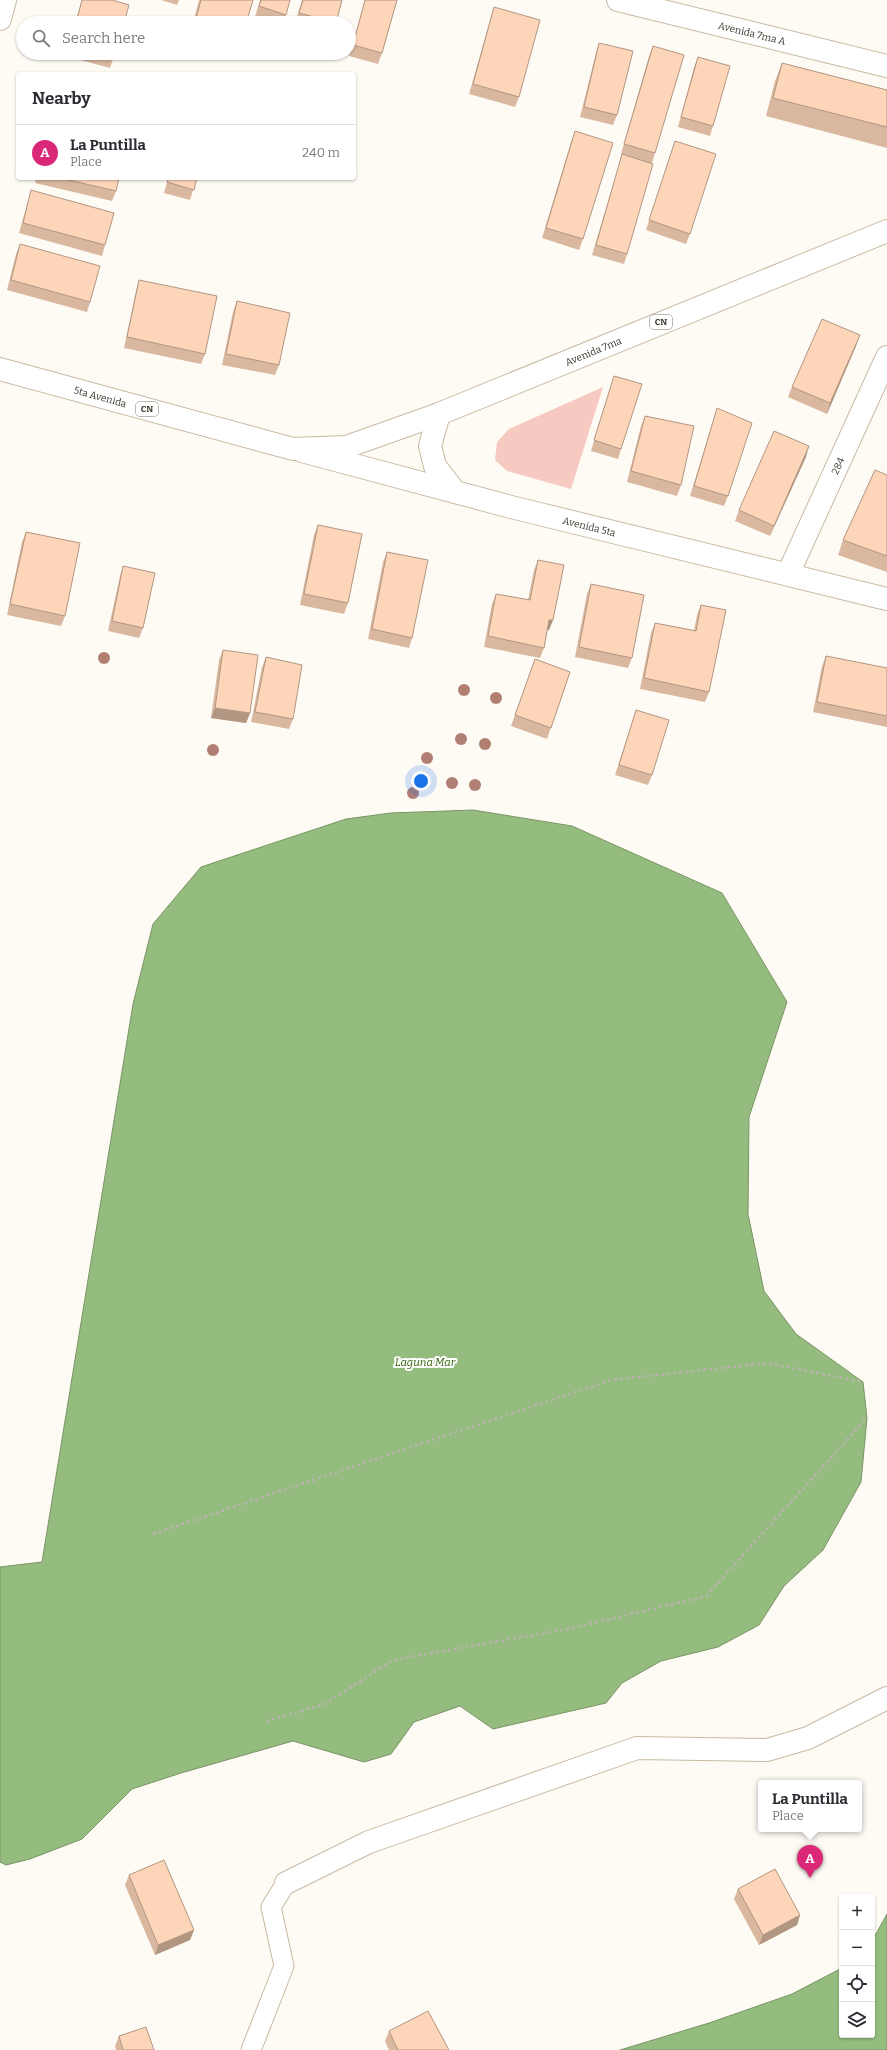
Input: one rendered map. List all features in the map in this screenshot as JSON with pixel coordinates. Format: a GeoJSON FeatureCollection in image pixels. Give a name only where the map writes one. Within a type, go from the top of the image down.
{"type":"FeatureCollection","features":[{"type":"Feature","properties":{"kind":"main road"},"geometry":{"type":"LineString","coordinates":[[0,19],[5,0]]}},
{"type":"Feature","properties":{"kind":"main road","name":"Avenida 7ma A"},"geometry":{"type":"LineString","coordinates":[[618,0],[887,66]]}},
{"type":"Feature","properties":{"kind":"main road","name":"Avenida 7ma"},"geometry":{"type":"LineString","coordinates":[[294,449],[346,447],[439,414],[886,232]]}},
{"type":"Feature","properties":{"kind":"main road","name":"284"},"geometry":{"type":"LineString","coordinates":[[788,574],[887,357]]}},
{"type":"Feature","properties":{"kind":"main road","name":"5ta Avenida"},"geometry":{"type":"LineString","coordinates":[[0,369],[294,449]]}},
{"type":"Feature","properties":{"kind":"main road"},"geometry":{"type":"LineString","coordinates":[[439,414],[430,446],[435,466],[455,492]]}},
{"type":"Feature","properties":{"kind":"main road","name":"Avenida 5ta"},"geometry":{"type":"LineString","coordinates":[[294,449],[455,492],[887,599]]}},
{"type":"Feature","properties":{"kind":"main road"},"geometry":{"type":"LineString","coordinates":[[286,1883],[369,1842],[637,1748],[767,1750],[808,1738],[887,1698]]}},
{"type":"Feature","properties":{"kind":"lane"},"geometry":{"type":"LineString","coordinates":[[251,2050],[284,1966],[271,1907],[286,1883]]}},
{"type":"Feature","properties":{"kind":"path"},"geometry":{"type":"LineString","coordinates":[[154,1534],[611,1380],[767,1363],[863,1382]]}},
{"type":"Feature","properties":{"kind":"path"},"geometry":{"type":"LineString","coordinates":[[266,1721],[325,1704],[393,1660],[573,1628],[706,1596],[867,1418]]}},
{"type":"Feature","properties":{"kind":"shaded area"},"geometry":{"type":"Polygon","coordinates":[[[603,387],[571,489],[507,471],[495,460],[497,442],[509,429],[603,387]]]}},
{"type":"Feature","properties":{"kind":"water","name":"Laguna Mar"},"geometry":{"type":"Polygon","coordinates":[[[473,810],[572,826],[722,893],[787,1002],[749,1117],[748,1214],[764,1291],[796,1334],[863,1382],[867,1418],[861,1482],[823,1550],[784,1586],[759,1625],[718,1647],[661,1661],[622,1683],[606,1703],[493,1729],[460,1706],[414,1722],[391,1754],[364,1762],[293,1741],[181,1773],[132,1789],[82,1839],[30,1859],[6,1865],[0,1862],[0,1567],[42,1562],[133,1004],[153,924],[201,867],[346,819],[391,813],[473,810]]]}},
{"type":"Feature","properties":{"kind":"water"},"geometry":{"type":"Polygon","coordinates":[[[887,1914],[887,2050],[620,2050],[709,2023],[792,1994],[839,1970],[839,2038],[875,2038],[875,1936],[887,1914]]]}},
{"type":"Feature","properties":{"kind":"building"},"geometry":{"type":"Polygon","coordinates":[[[82,0],[112,0],[129,5],[126,16],[78,16],[82,0]]]}},
{"type":"Feature","properties":{"kind":"building"},"geometry":{"type":"Polygon","coordinates":[[[201,0],[253,0],[248,16],[197,16],[201,0]]]}},
{"type":"Feature","properties":{"kind":"building"},"geometry":{"type":"Polygon","coordinates":[[[261,0],[290,0],[286,15],[259,6],[261,0]]]}},
{"type":"Feature","properties":{"kind":"building"},"geometry":{"type":"Polygon","coordinates":[[[303,0],[342,0],[338,16],[310,16],[299,13],[303,0]]]}},
{"type":"Feature","properties":{"kind":"building"},"geometry":{"type":"Polygon","coordinates":[[[365,0],[397,0],[382,53],[356,46],[356,34],[365,0]]]}},
{"type":"Feature","properties":{"kind":"building"},"geometry":{"type":"Polygon","coordinates":[[[494,7],[540,20],[519,97],[473,84],[494,7]]]}},
{"type":"Feature","properties":{"kind":"building"},"geometry":{"type":"Polygon","coordinates":[[[599,43],[633,51],[617,115],[584,107],[599,43]]]}},
{"type":"Feature","properties":{"kind":"building"},"geometry":{"type":"Polygon","coordinates":[[[653,46],[684,55],[655,153],[624,144],[653,46]]]}},
{"type":"Feature","properties":{"kind":"building"},"geometry":{"type":"Polygon","coordinates":[[[698,57],[730,66],[713,126],[681,117],[698,57]]]}},
{"type":"Feature","properties":{"kind":"building"},"geometry":{"type":"Polygon","coordinates":[[[782,63],[887,90],[887,127],[773,98],[782,63]]]}},
{"type":"Feature","properties":{"kind":"building"},"geometry":{"type":"Polygon","coordinates":[[[575,131],[613,143],[583,239],[546,228],[575,131]]]}},
{"type":"Feature","properties":{"kind":"building"},"geometry":{"type":"Polygon","coordinates":[[[675,141],[716,154],[690,234],[649,220],[675,141]]]}},
{"type":"Feature","properties":{"kind":"building"},"geometry":{"type":"Polygon","coordinates":[[[622,154],[653,164],[627,254],[596,245],[622,154]]]}},
{"type":"Feature","properties":{"kind":"building"},"geometry":{"type":"Polygon","coordinates":[[[69,180],[119,180],[116,191],[69,180]]]}},
{"type":"Feature","properties":{"kind":"building"},"geometry":{"type":"Polygon","coordinates":[[[168,180],[196,180],[194,190],[167,182],[168,180]]]}},
{"type":"Feature","properties":{"kind":"building"},"geometry":{"type":"Polygon","coordinates":[[[31,190],[114,213],[105,245],[23,223],[31,190]]]}},
{"type":"Feature","properties":{"kind":"building"},"geometry":{"type":"Polygon","coordinates":[[[20,244],[100,266],[90,302],[11,280],[20,244]]]}},
{"type":"Feature","properties":{"kind":"building"},"geometry":{"type":"Polygon","coordinates":[[[139,280],[217,296],[205,354],[127,337],[139,280]]]}},
{"type":"Feature","properties":{"kind":"building"},"geometry":{"type":"Polygon","coordinates":[[[237,301],[290,313],[279,365],[226,354],[237,301]]]}},
{"type":"Feature","properties":{"kind":"building"},"geometry":{"type":"Polygon","coordinates":[[[822,319],[860,335],[830,403],[792,387],[822,319]]]}},
{"type":"Feature","properties":{"kind":"building"},"geometry":{"type":"Polygon","coordinates":[[[614,376],[642,384],[621,449],[594,440],[614,376]]]}},
{"type":"Feature","properties":{"kind":"building"},"geometry":{"type":"Polygon","coordinates":[[[717,408],[752,423],[728,496],[694,486],[717,408]]]}},
{"type":"Feature","properties":{"kind":"building"},"geometry":{"type":"Polygon","coordinates":[[[645,416],[694,426],[681,485],[631,471],[645,416]]]}},
{"type":"Feature","properties":{"kind":"building"},"geometry":{"type":"Polygon","coordinates":[[[774,431],[809,446],[774,526],[739,510],[774,431]]]}},
{"type":"Feature","properties":{"kind":"building"},"geometry":{"type":"Polygon","coordinates":[[[875,470],[887,475],[887,556],[843,540],[875,470]]]}},
{"type":"Feature","properties":{"kind":"building"},"geometry":{"type":"Polygon","coordinates":[[[318,525],[362,534],[348,603],[304,594],[318,525]]]}},
{"type":"Feature","properties":{"kind":"building"},"geometry":{"type":"Polygon","coordinates":[[[26,532],[80,543],[65,616],[10,604],[26,532]]]}},
{"type":"Feature","properties":{"kind":"building"},"geometry":{"type":"Polygon","coordinates":[[[387,552],[428,560],[412,638],[372,629],[387,552]]]}},
{"type":"Feature","properties":{"kind":"building"},"geometry":{"type":"Polygon","coordinates":[[[538,560],[564,565],[553,620],[549,620],[544,648],[488,636],[496,594],[530,600],[538,560]]]}},
{"type":"Feature","properties":{"kind":"building"},"geometry":{"type":"Polygon","coordinates":[[[123,566],[155,573],[143,628],[112,621],[123,566]]]}},
{"type":"Feature","properties":{"kind":"building"},"geometry":{"type":"Polygon","coordinates":[[[591,584],[644,595],[632,658],[579,647],[591,584]]]}},
{"type":"Feature","properties":{"kind":"building"},"geometry":{"type":"Polygon","coordinates":[[[701,605],[726,610],[709,692],[644,678],[655,623],[696,631],[701,605]]]}},
{"type":"Feature","properties":{"kind":"building"},"geometry":{"type":"Polygon","coordinates":[[[223,650],[258,655],[250,713],[215,708],[223,650]]]}},
{"type":"Feature","properties":{"kind":"building"},"geometry":{"type":"Polygon","coordinates":[[[826,656],[887,668],[887,716],[817,702],[826,656]]]}},
{"type":"Feature","properties":{"kind":"building"},"geometry":{"type":"Polygon","coordinates":[[[266,657],[302,665],[293,719],[255,712],[266,657]]]}},
{"type":"Feature","properties":{"kind":"building"},"geometry":{"type":"Polygon","coordinates":[[[535,659],[570,672],[551,728],[515,715],[535,659]]]}},
{"type":"Feature","properties":{"kind":"building"},"geometry":{"type":"Polygon","coordinates":[[[636,710],[669,720],[652,775],[619,765],[636,710]]]}},
{"type":"Feature","properties":{"kind":"building"},"geometry":{"type":"Polygon","coordinates":[[[164,1860],[194,1930],[158,1945],[129,1875],[164,1860]]]}},
{"type":"Feature","properties":{"kind":"building"},"geometry":{"type":"Polygon","coordinates":[[[775,1869],[800,1915],[763,1935],[738,1889],[775,1869]]]}},
{"type":"Feature","properties":{"kind":"building"},"geometry":{"type":"Polygon","coordinates":[[[428,2011],[449,2050],[398,2050],[389,2031],[428,2011]]]}},
{"type":"Feature","properties":{"kind":"building"},"geometry":{"type":"Polygon","coordinates":[[[146,2027],[154,2050],[123,2050],[119,2036],[146,2027]]]}},
{"type":"Feature","properties":{"kind":"place","name":"La Puntilla"},"geometry":{"type":"Point","coordinates":[810,1878]}}]}
